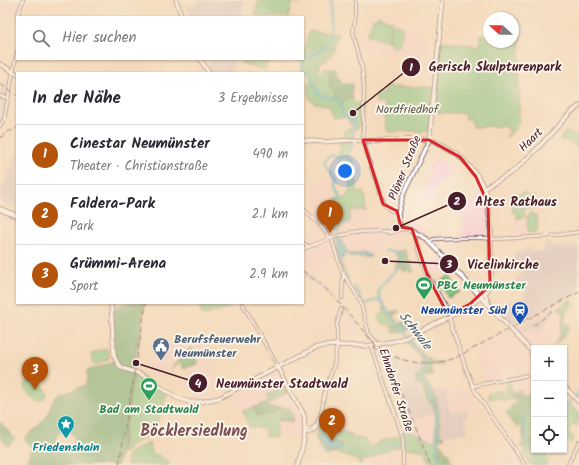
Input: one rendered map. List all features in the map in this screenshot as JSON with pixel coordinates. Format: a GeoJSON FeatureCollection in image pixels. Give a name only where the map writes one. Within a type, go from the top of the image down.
{"type":"FeatureCollection","features":[{"type":"Feature","properties":{"kind":"highway"},"geometry":{"type":"LineString","coordinates":[[0,208],[16,215]]}},
{"type":"Feature","properties":{"kind":"main road"},"geometry":{"type":"LineString","coordinates":[[176,0],[182,16]]}},
{"type":"Feature","properties":{"kind":"main road","name":"Plöner Straße"},"geometry":{"type":"LineString","coordinates":[[402,228],[398,212],[403,195],[429,140],[443,0]]}},
{"type":"Feature","properties":{"kind":"main road"},"geometry":{"type":"LineString","coordinates":[[201,60],[208,72]]}},
{"type":"Feature","properties":{"kind":"main road"},"geometry":{"type":"LineString","coordinates":[[0,64],[16,73]]}},
{"type":"Feature","properties":{"kind":"main road","name":"Haart"},"geometry":{"type":"LineString","coordinates":[[484,187],[516,169],[537,149],[569,114],[579,106]]}},
{"type":"Feature","properties":{"kind":"main road"},"geometry":{"type":"LineString","coordinates":[[304,140],[323,142],[352,140],[429,140],[449,150],[462,159],[484,187],[488,202],[491,238],[491,282],[489,288],[480,296]]}},
{"type":"Feature","properties":{"kind":"main road"},"geometry":{"type":"LineString","coordinates":[[402,228],[422,235],[430,241],[531,351]]}},
{"type":"Feature","properties":{"kind":"main road"},"geometry":{"type":"LineString","coordinates":[[111,305],[114,359],[122,368],[141,374],[181,399],[190,402],[213,400],[315,348],[337,345],[362,346],[395,342],[470,304],[488,288],[490,283],[491,238]]}},
{"type":"Feature","properties":{"kind":"main road"},"geometry":{"type":"LineString","coordinates":[[485,293],[489,306]]}},
{"type":"Feature","properties":{"kind":"main road"},"geometry":{"type":"LineString","coordinates":[[371,345],[407,336]]}},
{"type":"Feature","properties":{"kind":"main road"},"geometry":{"type":"LineString","coordinates":[[278,367],[302,411],[304,419],[303,445],[298,465]]}},
{"type":"Feature","properties":{"kind":"main road"},"geometry":{"type":"LineString","coordinates":[[567,389],[579,402]]}},
{"type":"Feature","properties":{"kind":"street"},"geometry":{"type":"LineString","coordinates":[[20,16],[18,13],[23,0]]}},
{"type":"Feature","properties":{"kind":"street"},"geometry":{"type":"LineString","coordinates":[[355,0],[355,20],[353,32],[362,67],[364,93],[363,140],[384,206],[390,210],[398,212]]}},
{"type":"Feature","properties":{"kind":"street"},"geometry":{"type":"LineString","coordinates":[[0,126],[4,119],[16,57]]}},
{"type":"Feature","properties":{"kind":"street"},"geometry":{"type":"LineString","coordinates":[[0,96],[8,98]]}},
{"type":"Feature","properties":{"kind":"street"},"geometry":{"type":"LineString","coordinates":[[304,210],[331,238],[343,275],[360,300],[369,334],[377,343]]}},
{"type":"Feature","properties":{"kind":"street"},"geometry":{"type":"LineString","coordinates":[[304,249],[344,234],[389,232],[402,228]]}},
{"type":"Feature","properties":{"kind":"street"},"geometry":{"type":"LineString","coordinates":[[413,231],[427,274],[443,303],[467,373],[478,397],[524,464]]}},
{"type":"Feature","properties":{"kind":"street"},"geometry":{"type":"LineString","coordinates":[[430,241],[455,238],[499,239],[551,236],[579,232]]}},
{"type":"Feature","properties":{"kind":"street"},"geometry":{"type":"LineString","coordinates":[[304,244],[309,247]]}},
{"type":"Feature","properties":{"kind":"street"},"geometry":{"type":"LineString","coordinates":[[342,298],[343,275]]}},
{"type":"Feature","properties":{"kind":"street"},"geometry":{"type":"LineString","coordinates":[[243,304],[278,367]]}},
{"type":"Feature","properties":{"kind":"street"},"geometry":{"type":"LineString","coordinates":[[304,431],[313,432],[318,426],[326,385],[333,367],[337,345],[337,324],[341,309]]}},
{"type":"Feature","properties":{"kind":"street","name":"Ehndorfer Straße"},"geometry":{"type":"LineString","coordinates":[[371,345],[401,431],[403,440],[403,465]]}},
{"type":"Feature","properties":{"kind":"street"},"geometry":{"type":"LineString","coordinates":[[473,386],[531,375]]}},
{"type":"Feature","properties":{"kind":"street"},"geometry":{"type":"LineString","coordinates":[[568,465],[579,442]]}},
{"type":"Feature","properties":{"kind":"highlighted area"},"geometry":{"type":"Polygon","coordinates":[[[363,140],[429,140],[460,157],[476,177],[488,204],[490,281],[488,287],[470,304],[448,315],[427,274],[412,229],[401,227],[397,211],[383,204],[363,140]]]}},
{"type":"Feature","properties":{"kind":"shaded area"},"geometry":{"type":"Polygon","coordinates":[[[5,0],[14,0],[21,4],[16,16],[4,11],[6,8],[3,6],[5,0]]]}},
{"type":"Feature","properties":{"kind":"shaded area"},"geometry":{"type":"Polygon","coordinates":[[[198,0],[244,0],[242,16],[191,16],[188,8],[196,4],[198,0]]]}},
{"type":"Feature","properties":{"kind":"shaded area"},"geometry":{"type":"Polygon","coordinates":[[[393,22],[421,31],[420,38],[426,40],[430,47],[424,60],[407,58],[404,54],[360,53],[359,51],[363,49],[361,33],[388,41],[393,22]]]}},
{"type":"Feature","properties":{"kind":"shaded area"},"geometry":{"type":"Polygon","coordinates":[[[210,60],[235,60],[233,72],[210,72],[206,67],[211,62],[210,60]]]}},
{"type":"Feature","properties":{"kind":"shaded area"},"geometry":{"type":"Polygon","coordinates":[[[0,86],[8,91],[3,119],[0,125],[0,86]]]}},
{"type":"Feature","properties":{"kind":"shaded area"},"geometry":{"type":"Polygon","coordinates":[[[15,154],[16,207],[0,202],[0,195],[15,154]]]}},
{"type":"Feature","properties":{"kind":"shaded area"},"geometry":{"type":"Polygon","coordinates":[[[435,159],[453,170],[427,200],[423,185],[430,176],[428,166],[432,166],[435,159]]]}},
{"type":"Feature","properties":{"kind":"shaded area"},"geometry":{"type":"Polygon","coordinates":[[[334,179],[337,191],[327,201],[324,198],[321,201],[331,212],[338,232],[338,228],[343,224],[348,224],[351,210],[366,210],[367,222],[382,219],[385,215],[387,230],[398,229],[407,224],[410,226],[418,223],[423,230],[421,234],[413,230],[413,234],[396,237],[401,247],[394,248],[393,242],[386,243],[378,246],[380,251],[370,255],[364,251],[350,250],[345,247],[344,235],[332,239],[336,257],[327,260],[332,277],[329,278],[328,274],[320,273],[317,277],[311,272],[312,267],[304,260],[304,242],[307,239],[306,238],[308,235],[320,225],[313,217],[320,208],[313,201],[315,198],[312,184],[334,179]]]}},
{"type":"Feature","properties":{"kind":"shaded area"},"geometry":{"type":"Polygon","coordinates":[[[480,191],[482,192],[486,201],[489,235],[487,237],[464,237],[463,217],[459,206],[460,204],[466,202],[479,200],[475,194],[480,191]]]}},
{"type":"Feature","properties":{"kind":"shaded area"},"geometry":{"type":"Polygon","coordinates":[[[525,217],[527,235],[515,236],[514,219],[525,217]]]}},
{"type":"Feature","properties":{"kind":"shaded area"},"geometry":{"type":"Polygon","coordinates":[[[550,243],[551,247],[579,246],[579,290],[511,327],[494,308],[498,305],[501,307],[509,299],[513,299],[511,303],[514,306],[523,302],[526,290],[515,287],[515,276],[520,276],[523,266],[514,265],[514,252],[521,252],[530,247],[531,251],[544,251],[544,244],[550,243]]]}},
{"type":"Feature","properties":{"kind":"shaded area"},"geometry":{"type":"Polygon","coordinates":[[[443,257],[449,264],[438,275],[432,267],[426,269],[423,261],[429,259],[431,263],[443,257]]]}},
{"type":"Feature","properties":{"kind":"shaded area"},"geometry":{"type":"Polygon","coordinates":[[[304,270],[325,288],[357,323],[380,355],[407,403],[431,465],[429,465],[397,388],[379,356],[356,325],[332,298],[314,283],[304,278],[304,270]]]}},
{"type":"Feature","properties":{"kind":"shaded area"},"geometry":{"type":"Polygon","coordinates":[[[571,299],[558,308],[541,332],[534,327],[520,335],[519,334],[521,332],[520,328],[517,328],[571,299]]]}},
{"type":"Feature","properties":{"kind":"shaded area"},"geometry":{"type":"Polygon","coordinates":[[[558,309],[564,314],[561,322],[560,334],[554,345],[545,345],[543,343],[541,345],[531,345],[531,350],[513,330],[518,329],[519,327],[521,332],[519,334],[520,335],[534,327],[544,328],[558,309]]]}},
{"type":"Feature","properties":{"kind":"shaded area"},"geometry":{"type":"Polygon","coordinates":[[[339,319],[351,319],[361,332],[338,332],[339,319]]]}},
{"type":"Feature","properties":{"kind":"shaded area"},"geometry":{"type":"Polygon","coordinates":[[[511,331],[525,346],[516,354],[520,359],[530,351],[531,352],[531,366],[526,369],[529,374],[483,383],[481,369],[474,370],[473,367],[478,365],[473,350],[511,331]]]}},
{"type":"Feature","properties":{"kind":"shaded area"},"geometry":{"type":"Polygon","coordinates":[[[199,339],[211,360],[198,364],[191,347],[199,339]]]}},
{"type":"Feature","properties":{"kind":"shaded area"},"geometry":{"type":"Polygon","coordinates":[[[180,342],[186,353],[168,364],[169,370],[168,369],[151,378],[146,375],[149,372],[145,364],[151,360],[150,359],[160,355],[157,349],[159,348],[161,352],[180,342]]]}},
{"type":"Feature","properties":{"kind":"shaded area"},"geometry":{"type":"Polygon","coordinates":[[[383,352],[404,361],[415,364],[425,364],[420,376],[416,377],[417,385],[424,401],[431,404],[433,403],[435,414],[414,419],[401,388],[381,353],[383,352]]]}},
{"type":"Feature","properties":{"kind":"shaded area"},"geometry":{"type":"Polygon","coordinates":[[[213,361],[219,383],[212,387],[216,398],[199,402],[198,398],[179,381],[189,375],[187,370],[213,361]]]}},
{"type":"Feature","properties":{"kind":"shaded area"},"geometry":{"type":"Polygon","coordinates":[[[275,370],[278,371],[285,385],[266,396],[270,403],[289,392],[301,415],[303,432],[301,438],[276,437],[276,421],[293,421],[286,408],[270,407],[267,402],[243,411],[234,397],[261,384],[259,378],[275,370]]]}},
{"type":"Feature","properties":{"kind":"shaded area"},"geometry":{"type":"Polygon","coordinates":[[[531,375],[531,396],[510,396],[509,399],[507,399],[507,380],[531,375]]]}},
{"type":"Feature","properties":{"kind":"shaded area"},"geometry":{"type":"Polygon","coordinates":[[[472,388],[474,395],[470,396],[471,399],[477,408],[483,406],[486,412],[468,416],[467,410],[451,413],[448,406],[446,391],[472,388]]]}},
{"type":"Feature","properties":{"kind":"shaded area"},"geometry":{"type":"Polygon","coordinates":[[[432,390],[446,391],[448,406],[451,413],[467,410],[468,416],[465,417],[468,432],[444,436],[440,435],[438,409],[432,390]]]}},
{"type":"Feature","properties":{"kind":"shaded area"},"geometry":{"type":"Polygon","coordinates":[[[435,414],[437,437],[433,440],[421,434],[419,426],[414,419],[435,414]]]}},
{"type":"Feature","properties":{"kind":"shaded area"},"geometry":{"type":"Polygon","coordinates":[[[335,416],[346,418],[346,432],[330,431],[331,423],[335,420],[335,416]]]}},
{"type":"Feature","properties":{"kind":"shaded area"},"geometry":{"type":"Polygon","coordinates":[[[396,448],[397,465],[363,465],[363,461],[396,448]]]}},
{"type":"Feature","properties":{"kind":"shaded area"},"geometry":{"type":"Polygon","coordinates":[[[515,452],[523,465],[484,465],[497,462],[515,452]]]}},
{"type":"Feature","properties":{"kind":"green space"},"geometry":{"type":"Polygon","coordinates":[[[259,0],[301,0],[300,4],[293,2],[288,16],[262,16],[255,14],[259,0]]]}},
{"type":"Feature","properties":{"kind":"green space"},"geometry":{"type":"Polygon","coordinates":[[[378,15],[393,22],[388,41],[367,35],[373,18],[376,19],[378,15]]]}},
{"type":"Feature","properties":{"kind":"green space"},"geometry":{"type":"Polygon","coordinates":[[[398,24],[403,28],[401,46],[394,47],[389,44],[391,26],[398,24]]]}},
{"type":"Feature","properties":{"kind":"green space"},"geometry":{"type":"Polygon","coordinates":[[[520,29],[519,120],[512,132],[505,138],[509,134],[509,129],[502,126],[472,127],[472,119],[466,119],[464,113],[438,113],[438,106],[434,106],[434,100],[436,99],[435,95],[436,91],[438,91],[439,82],[436,81],[441,41],[479,46],[481,35],[483,35],[483,48],[519,48],[520,29]]]}},
{"type":"Feature","properties":{"kind":"green space"},"geometry":{"type":"Polygon","coordinates":[[[309,31],[338,34],[335,41],[334,51],[326,61],[323,61],[320,65],[318,73],[319,74],[324,69],[330,69],[330,84],[342,104],[344,100],[351,97],[353,97],[354,103],[363,103],[362,127],[354,130],[353,139],[343,140],[344,131],[348,128],[354,129],[346,117],[343,115],[344,117],[334,118],[330,108],[325,105],[315,103],[309,99],[308,84],[312,82],[309,73],[302,69],[301,65],[302,60],[304,60],[304,50],[309,31]]]}},
{"type":"Feature","properties":{"kind":"green space"},"geometry":{"type":"Polygon","coordinates":[[[241,60],[269,60],[265,70],[241,63],[241,60]]]}},
{"type":"Feature","properties":{"kind":"green space"},"geometry":{"type":"Polygon","coordinates":[[[330,69],[336,69],[337,77],[340,77],[341,84],[353,84],[351,93],[353,97],[346,99],[342,105],[335,99],[335,91],[328,87],[330,84],[330,69]]]}},
{"type":"Feature","properties":{"kind":"green space","name":"Nordfriedhof"},"geometry":{"type":"Polygon","coordinates":[[[384,87],[433,87],[429,131],[387,132],[385,126],[384,104],[376,103],[376,94],[384,94],[384,87]]]}},
{"type":"Feature","properties":{"kind":"green space"},"geometry":{"type":"Polygon","coordinates":[[[566,131],[579,137],[579,147],[560,139],[566,131]]]}},
{"type":"Feature","properties":{"kind":"green space"},"geometry":{"type":"Polygon","coordinates":[[[340,142],[353,142],[349,155],[352,157],[355,165],[351,166],[352,172],[349,172],[346,158],[336,156],[337,152],[340,151],[340,142]]]}},
{"type":"Feature","properties":{"kind":"green space"},"geometry":{"type":"Polygon","coordinates":[[[348,175],[349,179],[356,178],[358,193],[363,192],[366,210],[351,210],[350,222],[343,224],[338,228],[334,218],[334,211],[337,211],[335,201],[342,197],[346,198],[350,191],[349,182],[347,179],[343,178],[348,175]]]}},
{"type":"Feature","properties":{"kind":"green space"},"geometry":{"type":"Polygon","coordinates":[[[525,192],[526,196],[534,195],[536,208],[524,209],[525,217],[517,219],[517,213],[513,213],[511,196],[525,192]]]}},
{"type":"Feature","properties":{"kind":"green space"},"geometry":{"type":"Polygon","coordinates":[[[529,213],[536,215],[538,232],[528,233],[527,216],[529,216],[529,213]]]}},
{"type":"Feature","properties":{"kind":"green space"},"geometry":{"type":"Polygon","coordinates":[[[405,250],[414,272],[413,273],[408,270],[404,272],[401,267],[397,270],[395,267],[398,260],[398,256],[395,255],[397,251],[405,250]]]}},
{"type":"Feature","properties":{"kind":"green space"},"geometry":{"type":"Polygon","coordinates":[[[450,276],[460,292],[448,298],[439,282],[450,276]]]}},
{"type":"Feature","properties":{"kind":"green space"},"geometry":{"type":"Polygon","coordinates":[[[571,299],[574,302],[568,309],[564,319],[564,322],[570,326],[569,329],[554,345],[561,332],[564,314],[558,308],[571,299]]]}},
{"type":"Feature","properties":{"kind":"green space"},"geometry":{"type":"Polygon","coordinates":[[[145,304],[118,465],[25,465],[28,461],[32,447],[24,439],[45,419],[52,402],[56,397],[59,394],[86,385],[87,371],[114,361],[114,311],[116,307],[120,305],[145,304]],[[64,430],[59,433],[57,437],[60,444],[64,447],[72,445],[74,441],[74,436],[70,432],[64,430]]]}},
{"type":"Feature","properties":{"kind":"green space"},"geometry":{"type":"Polygon","coordinates":[[[198,304],[231,304],[232,306],[217,313],[216,311],[203,316],[198,304]]]}},
{"type":"Feature","properties":{"kind":"green space"},"geometry":{"type":"Polygon","coordinates":[[[385,306],[393,320],[401,326],[390,327],[389,324],[384,325],[378,317],[385,311],[383,307],[385,306]]]}},
{"type":"Feature","properties":{"kind":"green space"},"geometry":{"type":"Polygon","coordinates":[[[398,310],[399,312],[393,317],[400,324],[406,319],[414,328],[393,334],[392,327],[400,326],[389,314],[398,310]]]}},
{"type":"Feature","properties":{"kind":"green space"},"geometry":{"type":"Polygon","coordinates":[[[409,338],[426,357],[430,357],[430,361],[435,361],[435,363],[442,362],[443,364],[431,366],[433,376],[424,377],[423,379],[433,391],[438,413],[440,435],[444,436],[445,438],[439,440],[438,442],[436,439],[433,403],[431,404],[426,399],[421,385],[417,385],[415,377],[420,375],[425,364],[434,363],[421,363],[420,356],[407,342],[406,339],[409,338]]]}},
{"type":"Feature","properties":{"kind":"green space"},"geometry":{"type":"Polygon","coordinates":[[[191,347],[198,364],[183,369],[179,362],[171,370],[170,369],[191,347]]]}},
{"type":"Feature","properties":{"kind":"green space"},"geometry":{"type":"Polygon","coordinates":[[[107,348],[109,359],[95,365],[91,354],[107,348]]]}},
{"type":"Feature","properties":{"kind":"green space"},"geometry":{"type":"Polygon","coordinates":[[[134,373],[140,375],[167,393],[156,426],[159,428],[157,432],[128,446],[128,451],[121,453],[134,373]]]}},
{"type":"Feature","properties":{"kind":"green space"},"geometry":{"type":"Polygon","coordinates":[[[29,379],[34,379],[45,389],[47,395],[44,400],[38,401],[25,389],[24,384],[29,379]]]}},
{"type":"Feature","properties":{"kind":"green space"},"geometry":{"type":"Polygon","coordinates":[[[507,383],[511,383],[511,391],[520,390],[521,392],[517,393],[517,396],[510,396],[509,399],[501,400],[500,397],[489,399],[488,393],[503,390],[504,395],[507,394],[507,383]]]}},
{"type":"Feature","properties":{"kind":"green space"},"geometry":{"type":"Polygon","coordinates":[[[285,385],[289,392],[270,403],[266,396],[285,385]]]}},
{"type":"Feature","properties":{"kind":"green space"},"geometry":{"type":"Polygon","coordinates":[[[531,395],[531,412],[525,420],[524,432],[526,441],[531,442],[531,449],[526,453],[520,445],[523,444],[521,426],[516,427],[515,423],[513,424],[506,412],[510,410],[512,404],[516,404],[516,399],[509,399],[510,396],[531,395]]]}},
{"type":"Feature","properties":{"kind":"green space"},"geometry":{"type":"Polygon","coordinates":[[[267,402],[270,407],[289,407],[293,415],[293,421],[279,421],[282,409],[275,409],[275,413],[257,416],[255,407],[267,402]]]}},
{"type":"Feature","properties":{"kind":"green space"},"geometry":{"type":"Polygon","coordinates":[[[567,404],[579,412],[577,426],[574,424],[568,431],[574,437],[571,443],[567,440],[567,404]]]}},
{"type":"Feature","properties":{"kind":"green space"},"geometry":{"type":"Polygon","coordinates":[[[255,407],[257,416],[275,413],[275,409],[282,409],[279,421],[276,421],[276,437],[265,437],[265,429],[249,427],[243,411],[255,407]]]}},
{"type":"Feature","properties":{"kind":"green space"},"geometry":{"type":"Polygon","coordinates":[[[531,412],[531,442],[526,441],[524,428],[524,420],[531,412]]]}},
{"type":"Feature","properties":{"kind":"green space"},"geometry":{"type":"Polygon","coordinates":[[[0,422],[15,439],[8,446],[0,437],[0,422]]]}},
{"type":"Feature","properties":{"kind":"green space"},"geometry":{"type":"Polygon","coordinates":[[[321,424],[324,429],[351,433],[352,437],[365,439],[370,447],[380,443],[380,441],[401,435],[402,445],[362,461],[362,465],[359,465],[359,461],[337,453],[325,456],[315,435],[321,424]]]}},
{"type":"Feature","properties":{"kind":"green space"},"geometry":{"type":"Polygon","coordinates":[[[405,430],[419,436],[424,451],[404,448],[402,431],[405,430]]]}},
{"type":"Feature","properties":{"kind":"green space"},"geometry":{"type":"Polygon","coordinates":[[[420,435],[437,442],[436,450],[441,456],[447,457],[449,455],[452,463],[447,465],[431,465],[420,435]]]}},
{"type":"Feature","properties":{"kind":"green space"},"geometry":{"type":"Polygon","coordinates":[[[438,442],[442,445],[446,452],[448,452],[448,459],[446,460],[442,455],[437,453],[436,447],[438,442]]]}},
{"type":"Feature","properties":{"kind":"green space"},"geometry":{"type":"Polygon","coordinates":[[[149,443],[152,455],[158,454],[163,459],[170,462],[168,465],[127,465],[128,456],[130,453],[149,443]]]}},
{"type":"Feature","properties":{"kind":"green space"},"geometry":{"type":"Polygon","coordinates":[[[531,448],[531,453],[547,455],[547,465],[531,465],[523,455],[531,448]]]}},
{"type":"Feature","properties":{"kind":"water"},"geometry":{"type":"Polygon","coordinates":[[[341,236],[345,248],[349,253],[353,254],[364,252],[371,257],[357,256],[352,258],[344,254],[344,258],[341,261],[343,272],[335,239],[341,236]]]}},
{"type":"Feature","properties":{"kind":"water"},"geometry":{"type":"Polygon","coordinates":[[[320,434],[327,437],[331,441],[331,444],[337,442],[341,444],[342,449],[328,453],[325,452],[324,447],[322,447],[318,440],[320,434]]]}},
{"type":"Feature","properties":{"kind":"waterway","name":"Schwale"},"geometry":{"type":"LineString","coordinates":[[304,57],[306,55],[317,53],[328,43],[331,31],[331,0]]}},
{"type":"Feature","properties":{"kind":"waterway","name":"Schwale"},"geometry":{"type":"LineString","coordinates":[[303,60],[302,68],[304,71],[309,73],[317,92],[322,96],[337,100],[341,105],[343,115],[354,121],[352,146],[347,156],[343,158],[331,155],[325,161],[326,166],[335,178],[336,188],[340,196],[340,198],[332,204],[334,221],[339,232]]}},
{"type":"Feature","properties":{"kind":"waterway"},"geometry":{"type":"LineString","coordinates":[[334,211],[345,207],[347,209],[348,223],[342,223]]}},
{"type":"Feature","properties":{"kind":"waterway","name":"Schwale"},"geometry":{"type":"LineString","coordinates":[[336,222],[341,223]]}},
{"type":"Feature","properties":{"kind":"waterway","name":"Schwale"},"geometry":{"type":"LineString","coordinates":[[385,251],[398,252],[400,255],[400,265],[381,286],[378,293],[393,320],[403,327],[411,344],[424,358],[425,365],[422,378],[435,404],[438,437],[436,450],[438,456],[445,465]]}},
{"type":"Feature","properties":{"kind":"waterway","name":"Schwale"},"geometry":{"type":"LineString","coordinates":[[345,274],[348,278]]}},
{"type":"Feature","properties":{"kind":"waterway"},"geometry":{"type":"LineString","coordinates":[[354,287],[364,304],[380,299]]}},
{"type":"Feature","properties":{"kind":"waterway"},"geometry":{"type":"LineString","coordinates":[[573,388],[577,392]]}},
{"type":"Feature","properties":{"kind":"waterway"},"geometry":{"type":"LineString","coordinates":[[567,404],[579,393]]}},
{"type":"Feature","properties":{"kind":"waterway"},"geometry":{"type":"LineString","coordinates":[[531,412],[526,416],[524,422],[526,438],[534,454],[543,465]]}},
{"type":"Feature","properties":{"kind":"waterway"},"geometry":{"type":"LineString","coordinates":[[404,436],[403,432],[405,430],[421,436]]}},
{"type":"Feature","properties":{"kind":"waterway"},"geometry":{"type":"LineString","coordinates":[[422,436],[437,442]]}},
{"type":"Feature","properties":{"kind":"waterway"},"geometry":{"type":"LineString","coordinates":[[342,449],[364,458],[400,441],[401,437]]}},
{"type":"Feature","properties":{"kind":"waterway"},"geometry":{"type":"LineString","coordinates":[[553,465],[550,460],[555,453]]}},
{"type":"Feature","properties":{"kind":"railway"},"geometry":{"type":"LineString","coordinates":[[0,84],[16,94]]}},
{"type":"Feature","properties":{"kind":"railway"},"geometry":{"type":"LineString","coordinates":[[0,138],[16,128]]}},
{"type":"Feature","properties":{"kind":"railway"},"geometry":{"type":"LineString","coordinates":[[304,272],[327,290],[376,345],[404,360],[425,363],[457,357],[579,292]]}},
{"type":"Feature","properties":{"kind":"railway"},"geometry":{"type":"LineString","coordinates":[[119,465],[146,304]]}},
{"type":"Feature","properties":{"kind":"railway"},"geometry":{"type":"LineString","coordinates":[[533,326],[554,310]]}},
{"type":"Feature","properties":{"kind":"railway"},"geometry":{"type":"LineString","coordinates":[[374,346],[399,389],[430,465]]}},
{"type":"Feature","properties":{"kind":"place","name":"Gerisch Skulpturenpark"},"geometry":{"type":"Point","coordinates":[353,113]}},
{"type":"Feature","properties":{"kind":"place","name":"Altes Rathaus"},"geometry":{"type":"Point","coordinates":[396,228]}},
{"type":"Feature","properties":{"kind":"place","name":"Cinestar Neumünster"},"geometry":{"type":"Point","coordinates":[330,233]}},
{"type":"Feature","properties":{"kind":"place","name":"Vicelinkirche"},"geometry":{"type":"Point","coordinates":[385,261]}},
{"type":"Feature","properties":{"kind":"place","name":"PBC Neumünster"},"geometry":{"type":"Point","coordinates":[424,300]}},
{"type":"Feature","properties":{"kind":"place","name":"Neumünster Süd"},"geometry":{"type":"Point","coordinates":[520,325]}},
{"type":"Feature","properties":{"kind":"place","name":"Berufsfeuerwehr Neumünster"},"geometry":{"type":"Point","coordinates":[161,361]}},
{"type":"Feature","properties":{"kind":"place","name":"Neumünster Stadtwald"},"geometry":{"type":"Point","coordinates":[136,363]}},
{"type":"Feature","properties":{"kind":"place","name":"Grümmi-Arena"},"geometry":{"type":"Point","coordinates":[35,390]}},
{"type":"Feature","properties":{"kind":"place","name":"Bad am Stadtwald"},"geometry":{"type":"Point","coordinates":[149,401]}},
{"type":"Feature","properties":{"kind":"place","name":"Friedenshain"},"geometry":{"type":"Point","coordinates":[66,439]}},
{"type":"Feature","properties":{"kind":"place","name":"Faldera-Park"},"geometry":{"type":"Point","coordinates":[332,441]}},
{"type":"Feature","properties":{"kind":"district","name":"Böcklersiedlung"},"geometry":{"type":"Point","coordinates":[194,431]}}]}
